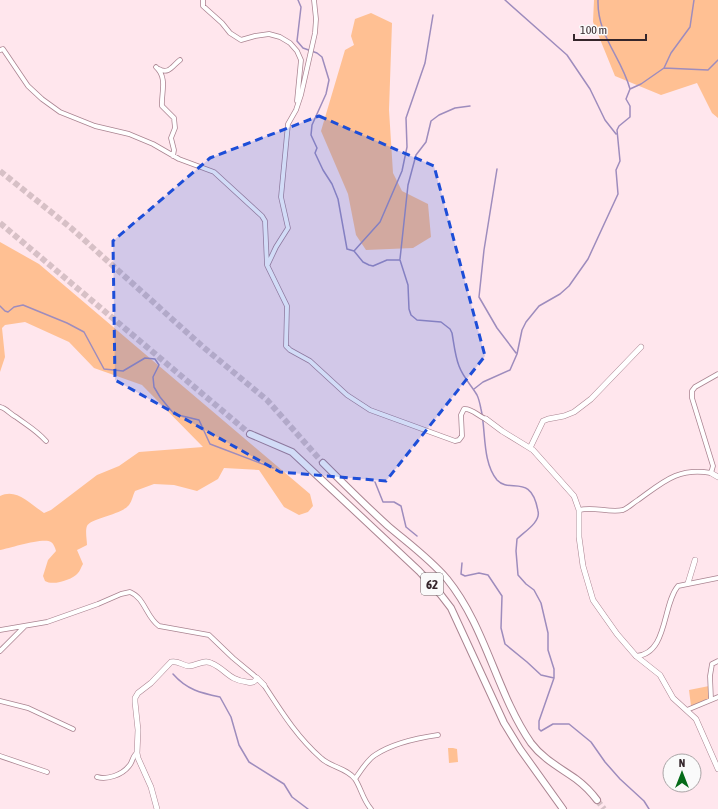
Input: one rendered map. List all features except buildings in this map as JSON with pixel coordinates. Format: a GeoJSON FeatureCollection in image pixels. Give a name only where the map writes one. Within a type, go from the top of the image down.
{"type":"FeatureCollection","features":[{"type":"Feature","properties":{"kind":"highway","name":"62"},"geometry":{"type":"LineString","coordinates":[[250,434],[292,452],[442,595],[451,608],[504,723],[520,750],[563,809]]}},
{"type":"Feature","properties":{"kind":"highway","name":"62"},"geometry":{"type":"LineString","coordinates":[[323,462],[382,520],[446,578],[460,596],[470,614],[509,703],[532,743],[549,762],[590,790],[597,800]]}},
{"type":"Feature","properties":{"kind":"street"},"geometry":{"type":"LineString","coordinates":[[203,0],[203,6],[222,23],[230,33],[241,40],[270,34],[280,37],[290,43],[297,51],[301,60],[297,106]]}},
{"type":"Feature","properties":{"kind":"street"},"geometry":{"type":"LineString","coordinates":[[267,265],[288,228],[281,192],[288,123],[297,106],[315,33],[316,19],[314,0]]}},
{"type":"Feature","properties":{"kind":"street"},"geometry":{"type":"LineString","coordinates":[[1,48],[28,86],[42,99],[60,112],[95,126],[129,134],[153,144],[179,159],[214,172],[263,218],[265,221],[267,265],[287,306],[286,346],[290,350],[310,361],[347,395],[376,412],[455,441],[459,440],[462,436],[461,415],[463,411],[469,409],[538,454],[576,499],[579,510],[579,537],[583,566],[593,600],[616,634],[636,656],[660,675],[671,696],[696,719],[716,758],[718,769]]}},
{"type":"Feature","properties":{"kind":"street"},"geometry":{"type":"LineString","coordinates":[[173,156],[174,150],[171,138],[174,128],[174,118],[162,106],[164,82],[158,68],[162,71],[170,70],[180,60]]}},
{"type":"Feature","properties":{"kind":"street"},"geometry":{"type":"LineString","coordinates":[[530,448],[542,422],[574,412],[590,399],[641,347]]}},
{"type":"Feature","properties":{"kind":"street"},"geometry":{"type":"LineString","coordinates":[[711,473],[713,466],[694,405],[692,393],[695,387],[718,374]]}},
{"type":"Feature","properties":{"kind":"street"},"geometry":{"type":"LineString","coordinates":[[0,407],[6,409],[14,417],[37,431],[46,441]]}},
{"type":"Feature","properties":{"kind":"street"},"geometry":{"type":"LineString","coordinates":[[579,510],[588,508],[616,511],[622,510],[667,480],[679,474],[696,471],[711,473],[718,477]]}},
{"type":"Feature","properties":{"kind":"street"},"geometry":{"type":"LineString","coordinates":[[688,584],[695,560]]}},
{"type":"Feature","properties":{"kind":"street"},"geometry":{"type":"LineString","coordinates":[[636,656],[644,655],[649,652],[659,640],[674,591],[680,585],[718,578]]}},
{"type":"Feature","properties":{"kind":"street"},"geometry":{"type":"LineString","coordinates":[[0,630],[47,622],[130,592],[138,598],[154,622],[159,626],[209,636],[257,678],[264,685],[283,715],[299,736],[326,762],[347,773],[355,780],[367,805],[371,809]]}},
{"type":"Feature","properties":{"kind":"street"},"geometry":{"type":"LineString","coordinates":[[0,651],[26,626]]}},
{"type":"Feature","properties":{"kind":"street"},"geometry":{"type":"LineString","coordinates":[[711,699],[710,676],[712,664],[718,661]]}},
{"type":"Feature","properties":{"kind":"street"},"geometry":{"type":"LineString","coordinates":[[157,809],[151,787],[137,753],[138,730],[135,698],[138,693],[151,683],[171,662],[177,662],[189,666],[208,662],[236,680],[251,683],[255,682],[257,678]]}},
{"type":"Feature","properties":{"kind":"street"},"geometry":{"type":"LineString","coordinates":[[687,710],[718,697]]}},
{"type":"Feature","properties":{"kind":"street"},"geometry":{"type":"LineString","coordinates":[[0,700],[28,708],[74,729]]}},
{"type":"Feature","properties":{"kind":"street"},"geometry":{"type":"LineString","coordinates":[[355,780],[374,755],[418,738],[438,735]]}},
{"type":"Feature","properties":{"kind":"street"},"geometry":{"type":"LineString","coordinates":[[97,777],[103,779],[118,774],[129,766],[134,755],[137,753]]}},
{"type":"Feature","properties":{"kind":"street"},"geometry":{"type":"LineString","coordinates":[[0,756],[47,772]]}},
{"type":"Feature","properties":{"kind":"highlighted area"},"geometry":{"type":"Polygon","coordinates":[[[319,116],[434,166],[485,356],[386,481],[280,472],[115,380],[113,241],[210,158],[319,116]]]}},
{"type":"Feature","properties":{"kind":"shaded area"},"geometry":{"type":"Polygon","coordinates":[[[594,0],[718,0],[718,118],[712,113],[697,83],[661,95],[615,76],[593,22],[594,0]]]}},
{"type":"Feature","properties":{"kind":"shaded area"},"geometry":{"type":"Polygon","coordinates":[[[371,13],[392,23],[389,110],[393,173],[402,191],[428,204],[431,237],[413,248],[366,250],[356,235],[348,194],[321,131],[345,50],[354,45],[351,36],[355,19],[371,13]]]}},
{"type":"Feature","properties":{"kind":"shaded area"},"geometry":{"type":"Polygon","coordinates":[[[0,242],[39,264],[310,494],[313,506],[308,512],[299,515],[284,507],[259,470],[224,468],[218,479],[197,491],[174,485],[154,484],[135,491],[129,505],[125,508],[90,523],[86,528],[87,545],[77,550],[83,564],[75,576],[67,580],[57,583],[45,581],[43,576],[48,560],[56,551],[51,542],[34,542],[0,550],[0,496],[6,494],[18,495],[44,513],[51,510],[97,475],[119,466],[139,452],[203,447],[142,385],[94,368],[69,342],[25,322],[5,325],[2,328],[5,357],[0,372],[0,242]]]}},
{"type":"Feature","properties":{"kind":"shaded area"},"geometry":{"type":"Polygon","coordinates":[[[709,686],[710,698],[691,706],[689,690],[709,686]]]}},
{"type":"Feature","properties":{"kind":"shaded area"},"geometry":{"type":"Polygon","coordinates":[[[448,748],[457,749],[458,762],[449,763],[448,748]]]}},
{"type":"Feature","properties":{"kind":"waterway"},"geometry":{"type":"LineString","coordinates":[[298,0],[301,7],[297,41],[303,48],[317,53],[322,57],[329,80],[326,94],[312,125],[311,135],[317,148],[315,153],[332,184],[338,199],[347,249],[354,251],[363,262],[373,266],[387,260],[400,260],[408,285],[409,309],[411,315],[417,320],[441,322],[450,329],[452,333],[459,366],[479,400],[483,417],[485,446],[492,473],[502,484],[525,488],[535,499],[538,511],[537,519],[535,523],[517,539],[516,551],[518,575],[534,590],[541,603],[548,633],[548,650],[554,669],[554,678],[539,721],[539,729],[541,731],[553,724],[569,724],[591,742],[605,762],[620,779],[644,801],[649,809]]}},
{"type":"Feature","properties":{"kind":"waterway"},"geometry":{"type":"LineString","coordinates":[[505,0],[567,55],[590,89],[605,120],[616,134]]}},
{"type":"Feature","properties":{"kind":"waterway"},"geometry":{"type":"LineString","coordinates":[[598,0],[601,24],[626,77],[630,89]]}},
{"type":"Feature","properties":{"kind":"waterway"},"geometry":{"type":"LineString","coordinates":[[664,68],[671,53],[690,27],[694,0]]}},
{"type":"Feature","properties":{"kind":"waterway"},"geometry":{"type":"LineString","coordinates":[[354,251],[380,222],[402,171],[407,147],[406,118],[425,63],[433,15]]}},
{"type":"Feature","properties":{"kind":"waterway"},"geometry":{"type":"LineString","coordinates":[[474,389],[483,382],[510,370],[517,354],[522,330],[526,322],[539,306],[560,294],[569,286],[588,259],[618,194],[616,170],[620,161],[617,130],[619,126],[630,117],[630,106],[626,99],[630,89],[641,84],[664,68],[708,70],[718,60]]}},
{"type":"Feature","properties":{"kind":"waterway"},"geometry":{"type":"LineString","coordinates":[[400,259],[408,185],[416,155],[426,142],[431,121],[439,115],[455,108],[470,106]]}},
{"type":"Feature","properties":{"kind":"waterway"},"geometry":{"type":"LineString","coordinates":[[497,169],[484,250],[479,297],[497,328],[516,353]]}},
{"type":"Feature","properties":{"kind":"waterway"},"geometry":{"type":"LineString","coordinates":[[0,306],[8,312],[14,307],[23,305],[67,323],[84,332],[104,369],[123,371],[145,358],[155,359],[159,365],[153,377],[154,387],[174,414],[199,420],[210,444],[273,468]]}},
{"type":"Feature","properties":{"kind":"waterway"},"geometry":{"type":"LineString","coordinates":[[375,482],[383,502],[394,502],[401,506],[406,527],[417,536]]}},
{"type":"Feature","properties":{"kind":"waterway"},"geometry":{"type":"LineString","coordinates":[[462,563],[461,574],[465,576],[479,573],[488,575],[502,596],[501,628],[505,644],[541,675],[554,678]]}},
{"type":"Feature","properties":{"kind":"waterway"},"geometry":{"type":"LineString","coordinates":[[173,674],[184,684],[195,690],[220,697],[231,717],[239,745],[249,762],[284,784],[292,797],[308,809]]}},
{"type":"Feature","properties":{"kind":"tunnel"},"geometry":{"type":"LineString","coordinates":[[0,171],[71,228],[202,346],[267,400],[323,463]]}},
{"type":"Feature","properties":{"kind":"tunnel"},"geometry":{"type":"LineString","coordinates":[[0,223],[250,434]]}},
{"type":"Feature","properties":{"kind":"tunnel"},"geometry":{"type":"LineString","coordinates":[[597,800],[604,809]]}}]}
